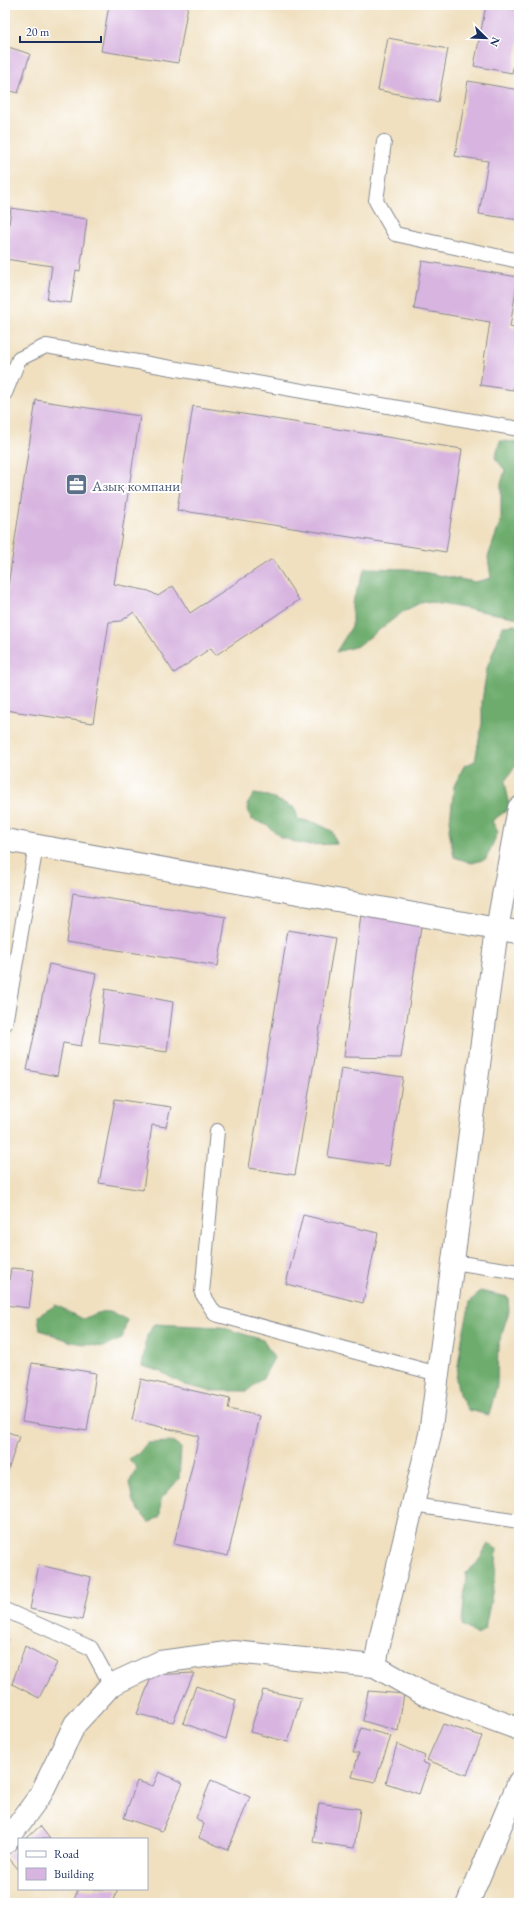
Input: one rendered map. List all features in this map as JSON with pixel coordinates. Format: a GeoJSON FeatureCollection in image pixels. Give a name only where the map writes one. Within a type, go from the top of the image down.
{"type":"FeatureCollection","features":[{"type":"Feature","properties":{"kind":"street"},"geometry":{"type":"LineString","coordinates":[[375,1666],[430,1434],[498,929],[519,808]]}},
{"type":"Feature","properties":{"kind":"street"},"geometry":{"type":"LineString","coordinates":[[5,840],[519,932]]}},
{"type":"Feature","properties":{"kind":"street"},"geometry":{"type":"LineString","coordinates":[[5,1843],[41,1794],[75,1724],[111,1686],[160,1662],[234,1652],[375,1666],[424,1694],[519,1729]]}},
{"type":"Feature","properties":{"kind":"street"},"geometry":{"type":"LineString","coordinates":[[468,1903],[519,1782]]}},
{"type":"Feature","properties":{"kind":"lane"},"geometry":{"type":"LineString","coordinates":[[384,142],[376,201],[395,234],[519,261]]}},
{"type":"Feature","properties":{"kind":"lane"},"geometry":{"type":"LineString","coordinates":[[5,393],[19,359],[46,346],[519,429]]}},
{"type":"Feature","properties":{"kind":"lane"},"geometry":{"type":"LineString","coordinates":[[5,1024],[36,846]]}},
{"type":"Feature","properties":{"kind":"lane"},"geometry":{"type":"LineString","coordinates":[[216,1132],[202,1293],[215,1314],[438,1374]]}},
{"type":"Feature","properties":{"kind":"lane"},"geometry":{"type":"LineString","coordinates":[[453,1262],[519,1272]]}},
{"type":"Feature","properties":{"kind":"lane"},"geometry":{"type":"LineString","coordinates":[[413,1505],[519,1521]]}},
{"type":"Feature","properties":{"kind":"lane"},"geometry":{"type":"LineString","coordinates":[[5,1610],[91,1648],[111,1686]]}},
{"type":"Feature","properties":{"kind":"green space"},"geometry":{"type":"Polygon","coordinates":[[[500,441],[519,442],[519,618],[424,601],[404,611],[358,646],[336,652],[352,626],[352,603],[365,568],[407,569],[475,582],[491,578],[488,557],[501,520],[501,484],[505,470],[495,458],[500,441]]]}},
{"type":"Feature","properties":{"kind":"green space"},"geometry":{"type":"Polygon","coordinates":[[[516,625],[519,628],[519,722],[515,727],[517,764],[505,781],[510,808],[492,821],[498,832],[486,859],[472,863],[454,857],[449,830],[454,786],[464,766],[475,761],[482,723],[482,701],[487,668],[503,626],[516,625]]]}},
{"type":"Feature","properties":{"kind":"green space"},"geometry":{"type":"Polygon","coordinates":[[[254,794],[268,796],[295,808],[298,819],[316,823],[332,831],[337,844],[305,845],[280,837],[267,825],[251,819],[247,805],[254,794]]]}},
{"type":"Feature","properties":{"kind":"green space"},"geometry":{"type":"Polygon","coordinates":[[[480,1291],[508,1297],[509,1311],[498,1346],[497,1385],[489,1415],[468,1410],[459,1394],[456,1379],[462,1339],[470,1302],[480,1291]]]}},
{"type":"Feature","properties":{"kind":"green space"},"geometry":{"type":"Polygon","coordinates":[[[56,1305],[83,1319],[101,1312],[110,1312],[120,1316],[127,1320],[122,1339],[103,1347],[72,1342],[40,1330],[38,1316],[56,1305]]]}},
{"type":"Feature","properties":{"kind":"green space"},"geometry":{"type":"Polygon","coordinates":[[[154,1324],[221,1327],[263,1340],[274,1358],[263,1378],[247,1391],[210,1391],[185,1385],[159,1371],[142,1366],[147,1336],[154,1324]]]}},
{"type":"Feature","properties":{"kind":"green space"},"geometry":{"type":"Polygon","coordinates":[[[172,1442],[181,1448],[179,1479],[161,1499],[160,1516],[149,1523],[133,1502],[129,1483],[137,1468],[129,1459],[139,1453],[147,1443],[172,1442]]]}},
{"type":"Feature","properties":{"kind":"green space"},"geometry":{"type":"Polygon","coordinates":[[[488,1544],[497,1549],[495,1578],[485,1629],[478,1635],[462,1625],[466,1573],[477,1563],[488,1544]]]}},
{"type":"Feature","properties":{"kind":"building"},"geometry":{"type":"Polygon","coordinates":[[[109,5],[188,5],[178,63],[101,51],[109,5]]]}},
{"type":"Feature","properties":{"kind":"building"},"geometry":{"type":"Polygon","coordinates":[[[486,5],[519,10],[519,39],[512,73],[474,66],[486,5]]]}},
{"type":"Feature","properties":{"kind":"building"},"geometry":{"type":"Polygon","coordinates":[[[388,38],[448,49],[438,102],[378,90],[388,38]]]}},
{"type":"Feature","properties":{"kind":"building"},"geometry":{"type":"Polygon","coordinates":[[[5,46],[30,54],[18,93],[5,89],[5,46]]]}},
{"type":"Feature","properties":{"kind":"building"},"geometry":{"type":"Polygon","coordinates":[[[468,81],[519,90],[519,220],[479,214],[488,161],[455,156],[468,81]]]}},
{"type":"Feature","properties":{"kind":"building"},"geometry":{"type":"Polygon","coordinates":[[[11,208],[87,219],[80,271],[76,270],[71,303],[47,300],[52,266],[5,259],[11,208]]]}},
{"type":"Feature","properties":{"kind":"building"},"geometry":{"type":"Polygon","coordinates":[[[422,261],[518,277],[510,327],[519,329],[519,352],[513,390],[480,385],[490,322],[414,309],[422,261]]]}},
{"type":"Feature","properties":{"kind":"building"},"geometry":{"type":"Polygon","coordinates":[[[36,400],[140,416],[114,584],[149,591],[158,596],[173,586],[190,613],[272,559],[299,600],[216,655],[211,648],[174,673],[134,612],[121,621],[109,622],[93,723],[5,710],[5,606],[36,400]]]}},
{"type":"Feature","properties":{"kind":"building"},"geometry":{"type":"Polygon","coordinates":[[[193,406],[462,449],[446,552],[177,510],[193,406]]]}},
{"type":"Feature","properties":{"kind":"building"},"geometry":{"type":"Polygon","coordinates":[[[73,893],[226,917],[218,966],[66,942],[73,893]]]}},
{"type":"Feature","properties":{"kind":"building"},"geometry":{"type":"Polygon","coordinates":[[[361,914],[422,921],[401,1058],[344,1057],[361,914]]]}},
{"type":"Feature","properties":{"kind":"building"},"geometry":{"type":"Polygon","coordinates":[[[288,930],[335,938],[295,1175],[249,1168],[288,930]]]}},
{"type":"Feature","properties":{"kind":"building"},"geometry":{"type":"Polygon","coordinates":[[[49,964],[96,974],[81,1046],[63,1043],[57,1076],[27,1070],[49,964]]]}},
{"type":"Feature","properties":{"kind":"building"},"geometry":{"type":"Polygon","coordinates":[[[105,989],[173,1002],[167,1052],[99,1043],[105,989]]]}},
{"type":"Feature","properties":{"kind":"building"},"geometry":{"type":"Polygon","coordinates":[[[341,1068],[403,1077],[389,1166],[328,1157],[341,1068]]]}},
{"type":"Feature","properties":{"kind":"building"},"geometry":{"type":"Polygon","coordinates":[[[115,1099],[171,1107],[166,1127],[152,1125],[143,1190],[99,1183],[115,1099]]]}},
{"type":"Feature","properties":{"kind":"building"},"geometry":{"type":"Polygon","coordinates":[[[303,1215],[378,1233],[363,1303],[286,1284],[303,1215]]]}},
{"type":"Feature","properties":{"kind":"building"},"geometry":{"type":"Polygon","coordinates":[[[11,1268],[34,1270],[29,1308],[5,1305],[11,1268]]]}},
{"type":"Feature","properties":{"kind":"building"},"geometry":{"type":"Polygon","coordinates":[[[32,1363],[96,1373],[87,1431],[22,1421],[32,1363]]]}},
{"type":"Feature","properties":{"kind":"building"},"geometry":{"type":"Polygon","coordinates":[[[141,1379],[230,1399],[228,1409],[260,1416],[228,1556],[174,1544],[199,1436],[132,1420],[141,1379]]]}},
{"type":"Feature","properties":{"kind":"building"},"geometry":{"type":"Polygon","coordinates":[[[5,1431],[19,1436],[5,1480],[5,1431]]]}},
{"type":"Feature","properties":{"kind":"building"},"geometry":{"type":"Polygon","coordinates":[[[39,1565],[91,1577],[82,1620],[30,1609],[39,1565]]]}},
{"type":"Feature","properties":{"kind":"building"},"geometry":{"type":"Polygon","coordinates":[[[5,1638],[8,1639],[5,1647],[5,1638]]]}},
{"type":"Feature","properties":{"kind":"building"},"geometry":{"type":"Polygon","coordinates":[[[25,1646],[57,1663],[39,1698],[12,1684],[25,1646]]]}},
{"type":"Feature","properties":{"kind":"building"},"geometry":{"type":"Polygon","coordinates":[[[194,1673],[173,1722],[137,1714],[152,1675],[194,1673]]]}},
{"type":"Feature","properties":{"kind":"building"},"geometry":{"type":"Polygon","coordinates":[[[196,1686],[236,1700],[226,1739],[183,1723],[196,1686]]]}},
{"type":"Feature","properties":{"kind":"building"},"geometry":{"type":"Polygon","coordinates":[[[263,1690],[301,1698],[288,1742],[250,1732],[263,1690]]]}},
{"type":"Feature","properties":{"kind":"building"},"geometry":{"type":"Polygon","coordinates":[[[368,1691],[404,1694],[398,1731],[363,1721],[368,1691]]]}},
{"type":"Feature","properties":{"kind":"building"},"geometry":{"type":"Polygon","coordinates":[[[443,1724],[482,1736],[467,1775],[427,1760],[443,1724]]]}},
{"type":"Feature","properties":{"kind":"building"},"geometry":{"type":"Polygon","coordinates":[[[361,1728],[391,1736],[375,1782],[352,1777],[359,1753],[353,1753],[361,1728]]]}},
{"type":"Feature","properties":{"kind":"building"},"geometry":{"type":"Polygon","coordinates":[[[397,1744],[425,1756],[422,1762],[429,1765],[419,1794],[386,1783],[397,1744]]]}},
{"type":"Feature","properties":{"kind":"building"},"geometry":{"type":"Polygon","coordinates":[[[159,1772],[183,1783],[162,1831],[124,1818],[137,1781],[153,1786],[159,1772]]]}},
{"type":"Feature","properties":{"kind":"building"},"geometry":{"type":"Polygon","coordinates":[[[211,1780],[250,1797],[228,1850],[199,1838],[204,1824],[196,1818],[211,1780]]]}},
{"type":"Feature","properties":{"kind":"building"},"geometry":{"type":"Polygon","coordinates":[[[319,1803],[360,1809],[354,1848],[313,1842],[319,1803]]]}},
{"type":"Feature","properties":{"kind":"building"},"geometry":{"type":"Polygon","coordinates":[[[40,1826],[49,1838],[27,1838],[40,1826]]]}},
{"type":"Feature","properties":{"kind":"building"},"geometry":{"type":"Polygon","coordinates":[[[18,1846],[18,1869],[7,1856],[18,1846]]]}},
{"type":"Feature","properties":{"kind":"building"},"geometry":{"type":"Polygon","coordinates":[[[78,1890],[118,1890],[113,1903],[73,1903],[78,1890]]]}},
{"type":"Feature","properties":{"kind":"place","name":"Азық компани"},"geometry":{"type":"Point","coordinates":[76,485]}}]}
